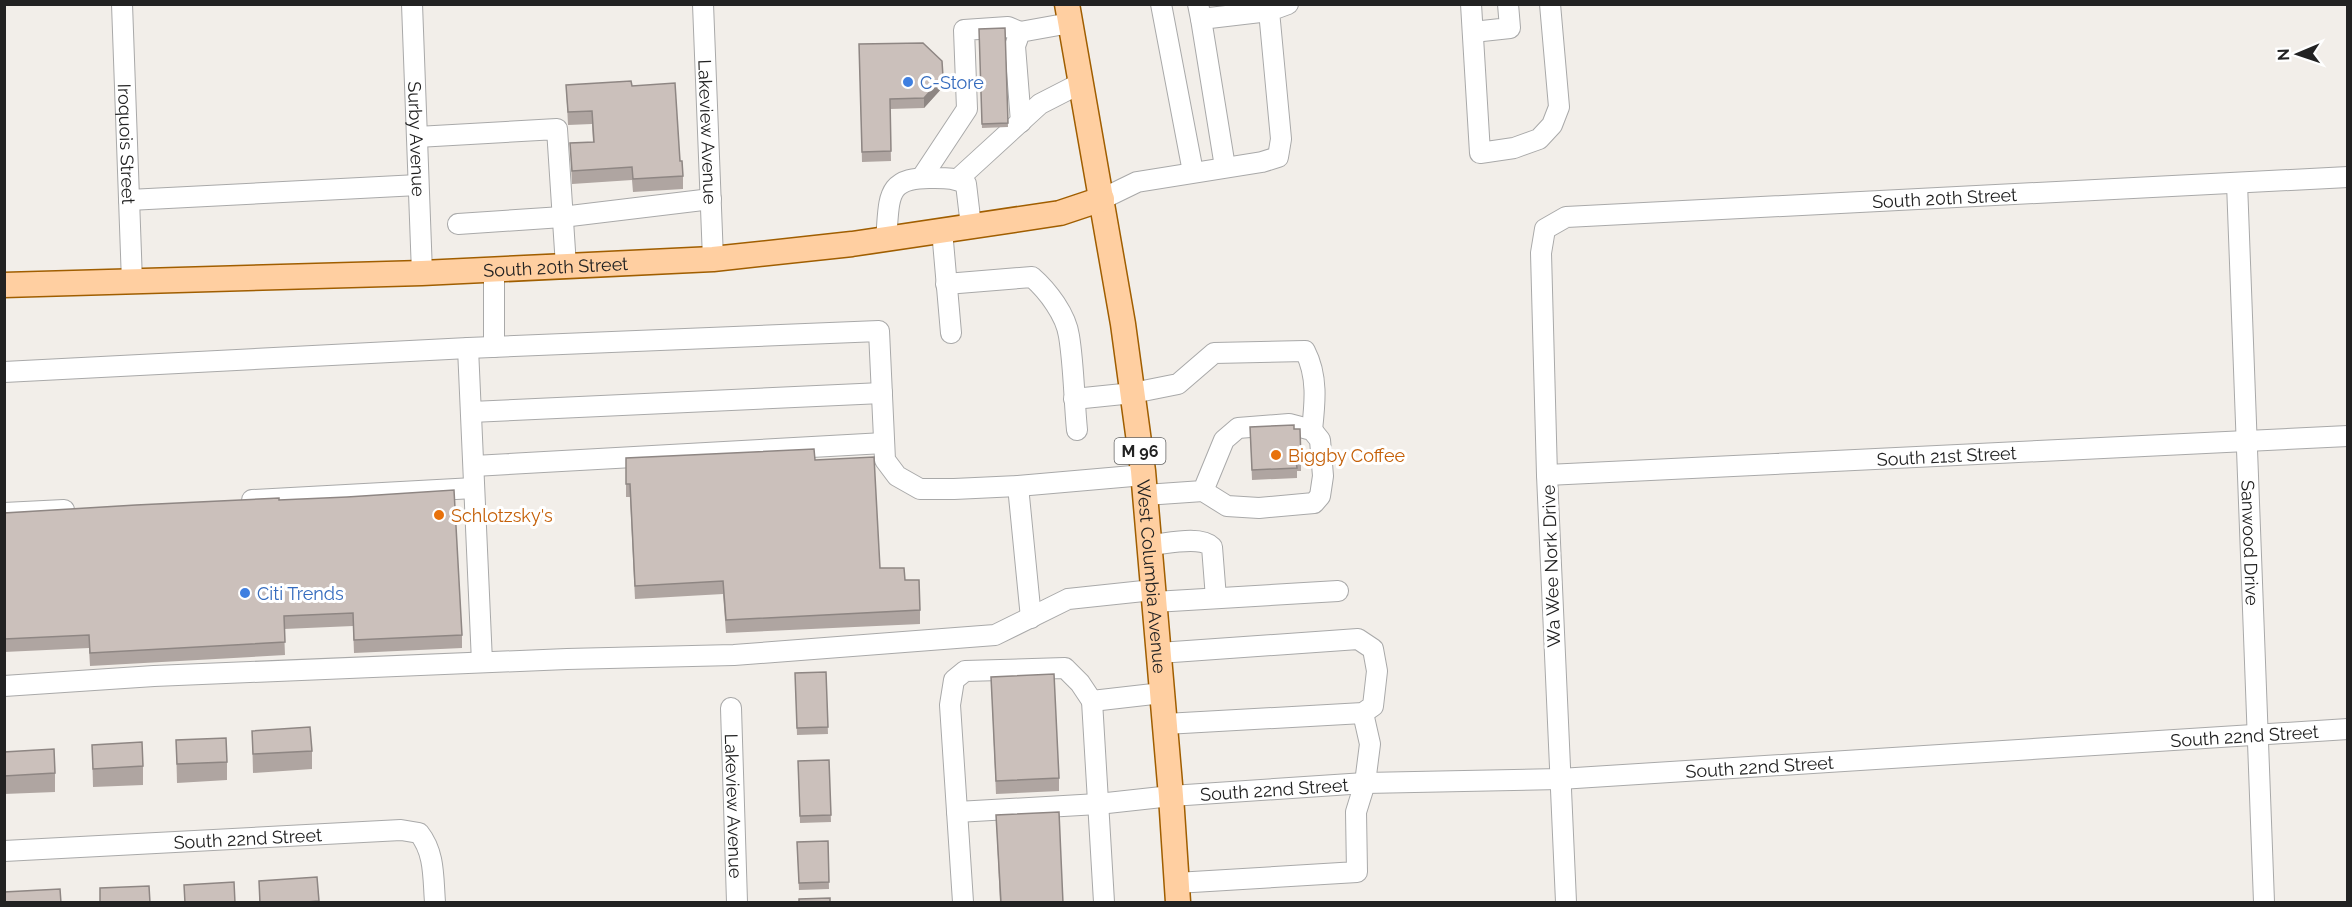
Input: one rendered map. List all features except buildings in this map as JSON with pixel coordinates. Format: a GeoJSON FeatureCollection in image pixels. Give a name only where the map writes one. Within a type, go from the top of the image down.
{"type":"FeatureCollection","features":[{"type":"Feature","properties":{"kind":"main road","name":"West Columbia Avenue"},"geometry":{"type":"LineString","coordinates":[[1069,14],[1133,393],[1154,596],[1177,893]]}},
{"type":"Feature","properties":{"kind":"main road","name":"South 20th Street"},"geometry":{"type":"LineString","coordinates":[[4,285],[422,273],[713,259],[886,239],[1060,213],[1102,199]]}},
{"type":"Feature","properties":{"kind":"street","name":"Iroquois Street"},"geometry":{"type":"LineString","coordinates":[[122,4],[132,282]]}},
{"type":"Feature","properties":{"kind":"street","name":"Surby Avenue"},"geometry":{"type":"LineString","coordinates":[[412,4],[422,273]]}},
{"type":"Feature","properties":{"kind":"street","name":"Lakeview Avenue"},"geometry":{"type":"LineString","coordinates":[[704,4],[713,259]]}},
{"type":"Feature","properties":{"kind":"street"},"geometry":{"type":"LineString","coordinates":[[1161,4],[1193,172]]}},
{"type":"Feature","properties":{"kind":"street"},"geometry":{"type":"LineString","coordinates":[[1225,167],[1199,12],[1269,11],[1288,4]]}},
{"type":"Feature","properties":{"kind":"street"},"geometry":{"type":"LineString","coordinates":[[1471,4],[1480,153],[1514,148],[1539,139],[1552,125],[1559,107],[1550,4]]}},
{"type":"Feature","properties":{"kind":"street"},"geometry":{"type":"LineString","coordinates":[[1473,32],[1510,28],[1508,4]]}},
{"type":"Feature","properties":{"kind":"street"},"geometry":{"type":"LineString","coordinates":[[1102,199],[1137,182],[1278,158],[1281,138],[1269,11]]}},
{"type":"Feature","properties":{"kind":"street"},"geometry":{"type":"LineString","coordinates":[[922,177],[967,109],[963,30],[1008,27],[1020,32],[1069,14]]}},
{"type":"Feature","properties":{"kind":"street"},"geometry":{"type":"LineString","coordinates":[[1020,32],[1015,46],[1021,122]]}},
{"type":"Feature","properties":{"kind":"street"},"geometry":{"type":"LineString","coordinates":[[958,179],[1040,104],[1081,83]]}},
{"type":"Feature","properties":{"kind":"street"},"geometry":{"type":"LineString","coordinates":[[417,137],[557,129],[566,266]]}},
{"type":"Feature","properties":{"kind":"street"},"geometry":{"type":"LineString","coordinates":[[886,239],[889,201],[893,191],[902,181],[922,177],[958,179],[966,184],[971,226]]}},
{"type":"Feature","properties":{"kind":"street","name":"South 20th Street"},"geometry":{"type":"LineString","coordinates":[[1545,229],[1566,217],[2348,177]]}},
{"type":"Feature","properties":{"kind":"street","name":"Sanwood Drive"},"geometry":{"type":"LineString","coordinates":[[2237,183],[2264,903]]}},
{"type":"Feature","properties":{"kind":"street"},"geometry":{"type":"LineString","coordinates":[[129,200],[418,185]]}},
{"type":"Feature","properties":{"kind":"street"},"geometry":{"type":"LineString","coordinates":[[458,224],[562,217],[711,200]]}},
{"type":"Feature","properties":{"kind":"street","name":"Wa Wee Nork Drive"},"geometry":{"type":"LineString","coordinates":[[1545,229],[1540,254],[1547,475],[1566,903]]}},
{"type":"Feature","properties":{"kind":"street"},"geometry":{"type":"LineString","coordinates":[[942,230],[951,333]]}},
{"type":"Feature","properties":{"kind":"street"},"geometry":{"type":"LineString","coordinates":[[494,270],[494,346]]}},
{"type":"Feature","properties":{"kind":"street"},"geometry":{"type":"LineString","coordinates":[[946,284],[1032,277],[1045,288],[1069,334],[1077,430]]}},
{"type":"Feature","properties":{"kind":"street"},"geometry":{"type":"LineString","coordinates":[[4,372],[494,346],[879,331],[885,460],[897,476],[920,489],[1144,485],[1203,491],[1227,506],[1259,508],[1314,503],[1320,496],[1323,476],[1320,440],[1312,430],[1289,424],[1238,428],[1224,440],[1203,491]]}},
{"type":"Feature","properties":{"kind":"street"},"geometry":{"type":"LineString","coordinates":[[468,348],[482,662]]}},
{"type":"Feature","properties":{"kind":"street"},"geometry":{"type":"LineString","coordinates":[[1074,399],[1133,393],[1178,384],[1214,353],[1305,351],[1311,363],[1316,397],[1312,430]]}},
{"type":"Feature","properties":{"kind":"street"},"geometry":{"type":"LineString","coordinates":[[471,412],[882,393]]}},
{"type":"Feature","properties":{"kind":"street","name":"South 21st Street"},"geometry":{"type":"LineString","coordinates":[[1547,475],[2348,436]]}},
{"type":"Feature","properties":{"kind":"street"},"geometry":{"type":"LineString","coordinates":[[474,465],[884,443]]}},
{"type":"Feature","properties":{"kind":"street"},"geometry":{"type":"LineString","coordinates":[[1018,486],[1031,618]]}},
{"type":"Feature","properties":{"kind":"street"},"geometry":{"type":"LineString","coordinates":[[228,501],[474,488]]}},
{"type":"Feature","properties":{"kind":"street"},"geometry":{"type":"LineString","coordinates":[[4,513],[87,509]]}},
{"type":"Feature","properties":{"kind":"street"},"geometry":{"type":"LineString","coordinates":[[1149,545],[1197,541],[1209,544],[1212,547],[1216,598]]}},
{"type":"Feature","properties":{"kind":"street"},"geometry":{"type":"LineString","coordinates":[[4,686],[154,676],[482,662],[734,655],[995,635],[1068,599],[1154,596],[1216,598],[1338,591]]}},
{"type":"Feature","properties":{"kind":"street"},"geometry":{"type":"LineString","coordinates":[[1159,653],[1358,639],[1373,650],[1377,671],[1373,706],[1363,712],[1165,724]]}},
{"type":"Feature","properties":{"kind":"street"},"geometry":{"type":"LineString","coordinates":[[963,903],[950,705],[954,680],[965,671],[1065,668],[1080,683],[1092,701],[1104,903]]}},
{"type":"Feature","properties":{"kind":"street"},"geometry":{"type":"LineString","coordinates":[[1092,701],[1162,693]]}},
{"type":"Feature","properties":{"kind":"street","name":"Lakeview Avenue"},"geometry":{"type":"LineString","coordinates":[[731,708],[737,903]]}},
{"type":"Feature","properties":{"kind":"street"},"geometry":{"type":"LineString","coordinates":[[1177,893],[1357,872],[1356,812],[1365,783],[1370,744],[1363,712]]}},
{"type":"Feature","properties":{"kind":"street","name":"South 22nd Street"},"geometry":{"type":"LineString","coordinates":[[957,812],[1098,804],[1171,796],[1365,783],[1560,779],[2348,729]]}},
{"type":"Feature","properties":{"kind":"street","name":"South 22nd Street"},"geometry":{"type":"LineString","coordinates":[[4,851],[401,830],[419,833],[426,843],[432,864],[435,903]]}},
{"type":"Feature","properties":{"kind":"place","name":"C-Store"},"geometry":{"type":"Point","coordinates":[908,82]}},
{"type":"Feature","properties":{"kind":"place","name":"Biggby Coffee"},"geometry":{"type":"Point","coordinates":[1276,455]}},
{"type":"Feature","properties":{"kind":"place","name":"Schlotzsky's"},"geometry":{"type":"Point","coordinates":[439,515]}},
{"type":"Feature","properties":{"kind":"place","name":"Citi Trends"},"geometry":{"type":"Point","coordinates":[245,593]}}]}
